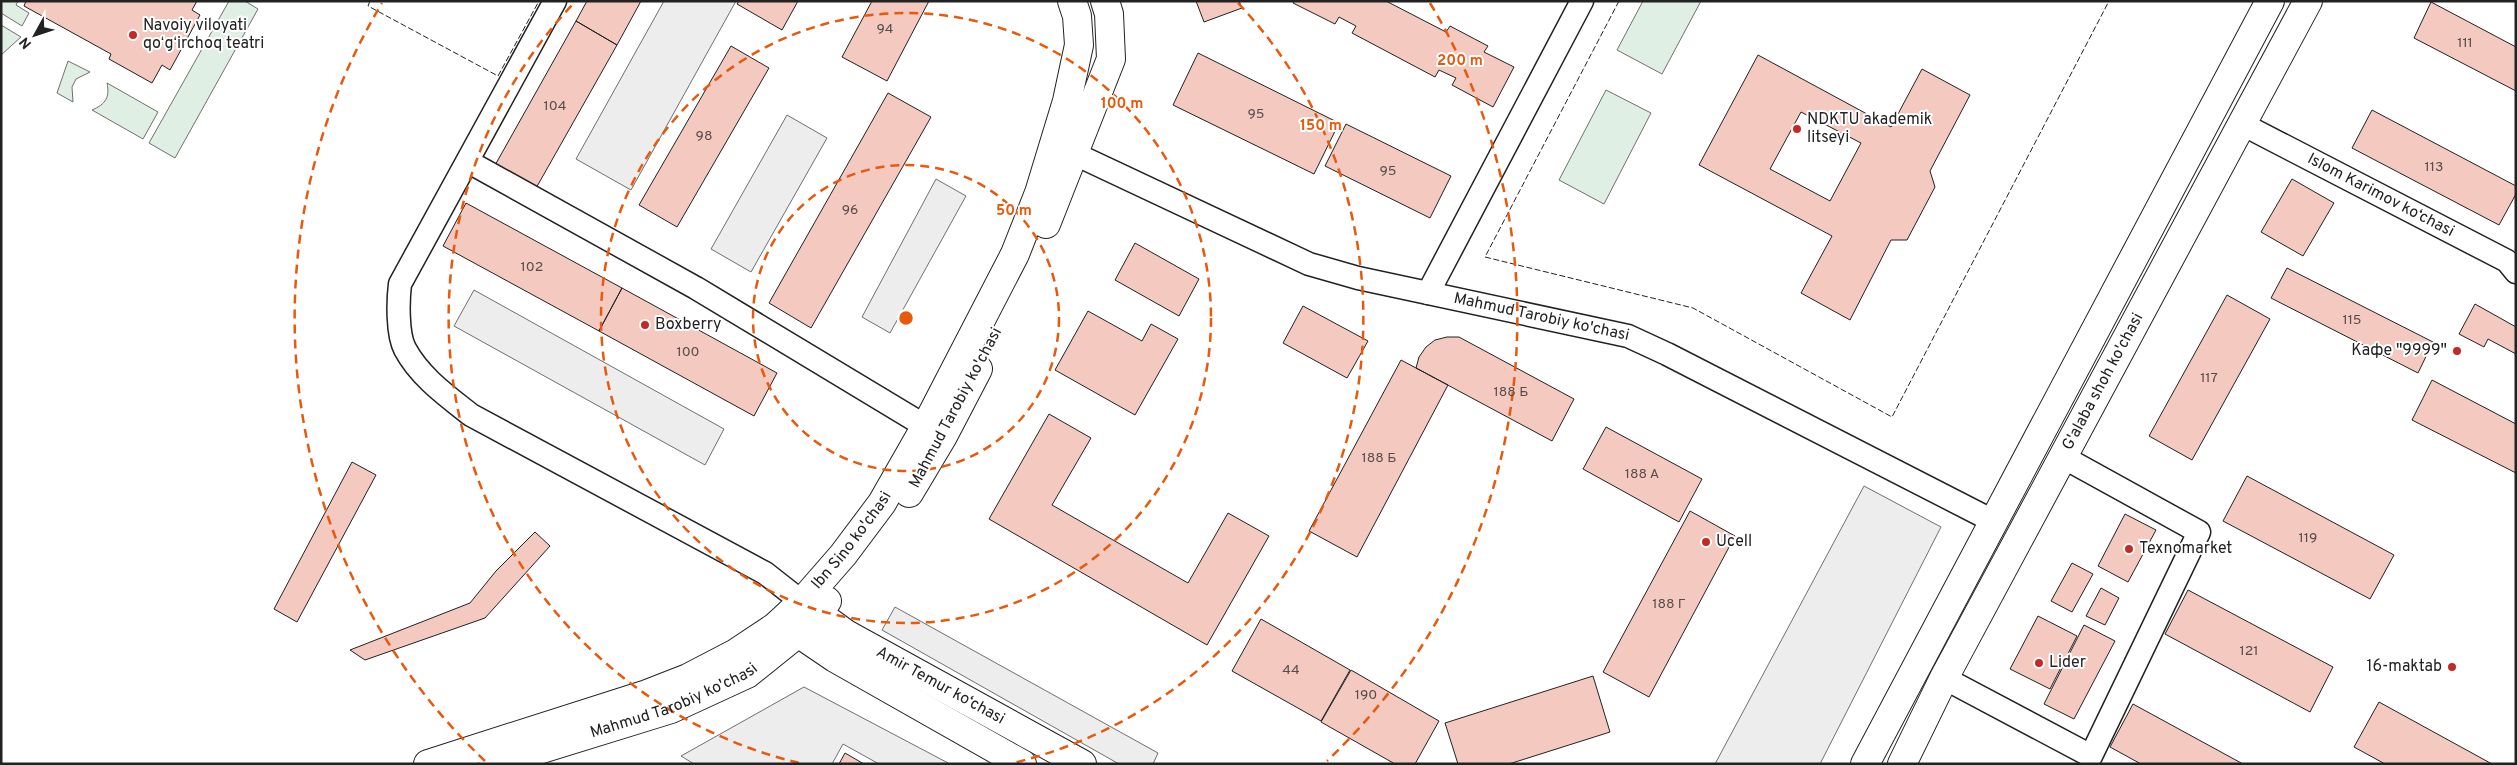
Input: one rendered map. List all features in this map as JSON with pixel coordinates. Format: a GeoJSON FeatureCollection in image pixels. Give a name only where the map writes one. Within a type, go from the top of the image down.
{"type":"FeatureCollection","features":[{"type":"Feature","properties":{"kind":"main road"},"geometry":{"type":"LineString","coordinates":[[1064,149],[1068,101],[1079,45],[1077,16],[1072,1]]}},
{"type":"Feature","properties":{"kind":"main road","name":"Mahmud Tarobiy ko'chasi"},"geometry":{"type":"LineString","coordinates":[[493,764],[671,709],[747,674],[901,507],[935,432],[1024,280],[1064,149],[1111,59],[1109,14],[1105,1]]}},
{"type":"Feature","properties":{"kind":"main road","name":"G'alaba shoh ko'chasi"},"geometry":{"type":"LineString","coordinates":[[1865,764],[2270,1]]}},
{"type":"Feature","properties":{"kind":"main road","name":"G'alaba shoh ko'chasi"},"geometry":{"type":"LineString","coordinates":[[1902,764],[1944,678],[2308,1]]}},
{"type":"Feature","properties":{"kind":"main road","name":"Amir Temur ko‘chasi"},"geometry":{"type":"LineString","coordinates":[[809,608],[846,634],[1082,764]]}},
{"type":"Feature","properties":{"kind":"main road"},"geometry":{"type":"LineString","coordinates":[[428,764],[648,694],[688,678],[789,627]]}},
{"type":"Feature","properties":{"kind":"main road","name":"Amir Temur ko‘chasi"},"geometry":{"type":"LineString","coordinates":[[789,627],[835,658],[1022,764]]}},
{"type":"Feature","properties":{"kind":"street"},"geometry":{"type":"LineString","coordinates":[[555,1],[469,162],[400,284],[397,305],[404,348],[430,383],[471,415],[765,573],[809,608]]}},
{"type":"Feature","properties":{"kind":"street"},"geometry":{"type":"LineString","coordinates":[[1428,293],[1582,1]]}},
{"type":"Feature","properties":{"kind":"street","name":"Islom Karimov ko‘chasi"},"geometry":{"type":"LineString","coordinates":[[2242,124],[2507,261],[2516,272]]}},
{"type":"Feature","properties":{"kind":"street","name":"Mahmud Tarobiy ko'chasi"},"geometry":{"type":"LineString","coordinates":[[1064,149],[1309,264],[1358,278],[1628,336],[1993,521]]}},
{"type":"Feature","properties":{"kind":"street"},"geometry":{"type":"LineString","coordinates":[[469,162],[696,288],[935,432]]}},
{"type":"Feature","properties":{"kind":"street"},"geometry":{"type":"LineString","coordinates":[[1944,678],[2091,756],[2199,532],[2063,457]]}},
{"type":"Feature","properties":{"kind":"green space"},"geometry":{"type":"Polygon","coordinates":[[[1,1],[18,1],[16,5],[29,13],[22,26],[1,13],[1,1]]]}},
{"type":"Feature","properties":{"kind":"green space"},"geometry":{"type":"Polygon","coordinates":[[[229,1],[245,1],[258,9],[175,158],[149,143],[229,1]]]}},
{"type":"Feature","properties":{"kind":"green space"},"geometry":{"type":"Polygon","coordinates":[[[1643,1],[1701,1],[1662,74],[1617,50],[1643,1]]]}},
{"type":"Feature","properties":{"kind":"green space"},"geometry":{"type":"Polygon","coordinates":[[[1,25],[21,37],[1,55],[1,25]]]}},
{"type":"Feature","properties":{"kind":"green space"},"geometry":{"type":"Polygon","coordinates":[[[68,61],[90,72],[76,79],[72,87],[73,102],[57,93],[68,61]]]}},
{"type":"Feature","properties":{"kind":"green space"},"geometry":{"type":"Polygon","coordinates":[[[107,83],[158,112],[143,139],[92,110],[106,100],[108,92],[107,83]]]}},
{"type":"Feature","properties":{"kind":"green space"},"geometry":{"type":"Polygon","coordinates":[[[1606,90],[1651,113],[1604,204],[1559,180],[1606,90]]]}},
{"type":"Feature","properties":{"kind":"shaded area"},"geometry":{"type":"Polygon","coordinates":[[[664,1],[736,1],[631,190],[576,159],[664,1]]]}},
{"type":"Feature","properties":{"kind":"shaded area"},"geometry":{"type":"Polygon","coordinates":[[[787,115],[827,138],[751,272],[711,249],[787,115]]]}},
{"type":"Feature","properties":{"kind":"shaded area"},"geometry":{"type":"Polygon","coordinates":[[[936,179],[966,196],[890,333],[862,317],[936,179]]]}},
{"type":"Feature","properties":{"kind":"shaded area"},"geometry":{"type":"Polygon","coordinates":[[[474,290],[724,429],[705,465],[454,326],[474,290]]]}},
{"type":"Feature","properties":{"kind":"shaded area"},"geometry":{"type":"Polygon","coordinates":[[[1864,486],[1941,527],[1820,764],[1715,764],[1864,486]]]}},
{"type":"Feature","properties":{"kind":"shaded area"},"geometry":{"type":"Polygon","coordinates":[[[895,607],[1158,753],[1153,764],[1119,764],[882,630],[895,607]]]}},
{"type":"Feature","properties":{"kind":"shaded area"},"geometry":{"type":"Polygon","coordinates":[[[804,687],[950,764],[879,764],[843,744],[832,764],[694,764],[681,756],[804,687]]]}},
{"type":"Feature","properties":{"kind":"building","name":"Navoiy viloyati qoʻgʻirchoq teatri"},"geometry":{"type":"Polygon","coordinates":[[[26,1],[197,1],[192,10],[200,15],[170,70],[162,65],[152,83],[109,59],[111,54],[24,6],[26,1]]]}},
{"type":"Feature","properties":{"kind":"building"},"geometry":{"type":"Polygon","coordinates":[[[587,1],[641,1],[617,45],[576,21],[587,1]]]}},
{"type":"Feature","properties":{"kind":"building"},"geometry":{"type":"Polygon","coordinates":[[[739,1],[798,1],[782,30],[737,4],[739,1]]]}},
{"type":"Feature","properties":{"kind":"building"},"geometry":{"type":"Polygon","coordinates":[[[872,1],[929,1],[887,81],[842,57],[872,1]]]}},
{"type":"Feature","properties":{"kind":"building"},"geometry":{"type":"Polygon","coordinates":[[[1196,1],[1239,1],[1242,8],[1204,22],[1196,1]]]}},
{"type":"Feature","properties":{"kind":"building"},"geometry":{"type":"Polygon","coordinates":[[[1294,1],[1386,1],[1446,32],[1450,26],[1488,46],[1484,52],[1514,67],[1493,107],[1452,85],[1456,78],[1439,70],[1435,77],[1352,33],[1356,26],[1339,17],[1335,24],[1293,3],[1294,1]]]}},
{"type":"Feature","properties":{"kind":"building"},"geometry":{"type":"Polygon","coordinates":[[[2431,2],[2516,47],[2516,91],[2414,38],[2431,2]]]}},
{"type":"Feature","properties":{"kind":"building"},"geometry":{"type":"Polygon","coordinates":[[[576,21],[617,45],[535,190],[494,167],[576,21]]]}},
{"type":"Feature","properties":{"kind":"building"},"geometry":{"type":"Polygon","coordinates":[[[731,46],[769,68],[677,227],[639,205],[731,46]]]}},
{"type":"Feature","properties":{"kind":"building"},"geometry":{"type":"Polygon","coordinates":[[[1198,53],[1339,123],[1314,174],[1173,105],[1198,53]]]}},
{"type":"Feature","properties":{"kind":"building"},"geometry":{"type":"Polygon","coordinates":[[[1758,55],[1891,127],[1922,69],[1970,95],[1930,171],[1935,187],[1907,240],[1891,240],[1850,320],[1801,293],[1832,236],[1699,165],[1758,55]],[[1801,112],[1770,169],[1830,201],[1861,143],[1801,112]]]}},
{"type":"Feature","properties":{"kind":"building"},"geometry":{"type":"Polygon","coordinates":[[[888,93],[931,117],[811,328],[769,303],[888,93]]]}},
{"type":"Feature","properties":{"kind":"building"},"geometry":{"type":"Polygon","coordinates":[[[2372,110],[2516,186],[2516,194],[2499,225],[2352,148],[2372,110]]]}},
{"type":"Feature","properties":{"kind":"building"},"geometry":{"type":"Polygon","coordinates":[[[1346,124],[1451,176],[1430,218],[1325,166],[1346,124]]]}},
{"type":"Feature","properties":{"kind":"building"},"geometry":{"type":"Polygon","coordinates":[[[2292,179],[2334,203],[2303,256],[2261,232],[2292,179]]]}},
{"type":"Feature","properties":{"kind":"building"},"geometry":{"type":"Polygon","coordinates":[[[466,203],[622,288],[599,331],[443,246],[466,203]]]}},
{"type":"Feature","properties":{"kind":"building"},"geometry":{"type":"Polygon","coordinates":[[[1135,243],[1199,279],[1179,316],[1115,280],[1135,243]]]}},
{"type":"Feature","properties":{"kind":"building"},"geometry":{"type":"Polygon","coordinates":[[[2287,268],[2433,342],[2418,373],[2271,298],[2287,268]]]}},
{"type":"Feature","properties":{"kind":"building"},"geometry":{"type":"Polygon","coordinates":[[[622,288],[777,373],[754,416],[599,331],[622,288]]]}},
{"type":"Feature","properties":{"kind":"building"},"geometry":{"type":"Polygon","coordinates":[[[2227,295],[2270,319],[2192,460],[2149,436],[2227,295]]]}},
{"type":"Feature","properties":{"kind":"building"},"geometry":{"type":"Polygon","coordinates":[[[2475,304],[2516,327],[2516,354],[2488,339],[2484,347],[2459,334],[2475,304]]]}},
{"type":"Feature","properties":{"kind":"building"},"geometry":{"type":"Polygon","coordinates":[[[1303,306],[1368,341],[1347,378],[1283,343],[1303,306]]]}},
{"type":"Feature","properties":{"kind":"building"},"geometry":{"type":"Polygon","coordinates":[[[1088,311],[1142,341],[1151,324],[1178,339],[1135,415],[1055,370],[1088,311]]]}},
{"type":"Feature","properties":{"kind":"building"},"geometry":{"type":"Polygon","coordinates":[[[1459,337],[1574,399],[1552,441],[1416,368],[1419,357],[1426,347],[1435,340],[1459,337]]]}},
{"type":"Feature","properties":{"kind":"building"},"geometry":{"type":"Polygon","coordinates":[[[1401,360],[1448,385],[1357,557],[1309,531],[1401,360]]]}},
{"type":"Feature","properties":{"kind":"building"},"geometry":{"type":"Polygon","coordinates":[[[2432,380],[2516,424],[2516,473],[2412,420],[2432,380]]]}},
{"type":"Feature","properties":{"kind":"building"},"geometry":{"type":"Polygon","coordinates":[[[1049,414],[1091,438],[1052,505],[1188,583],[1228,513],[1269,536],[1207,645],[989,519],[1049,414]]]}},
{"type":"Feature","properties":{"kind":"building"},"geometry":{"type":"Polygon","coordinates":[[[1606,427],[1702,479],[1679,522],[1583,469],[1606,427]]]}},
{"type":"Feature","properties":{"kind":"building"},"geometry":{"type":"Polygon","coordinates":[[[352,462],[376,475],[297,622],[274,609],[352,462]]]}},
{"type":"Feature","properties":{"kind":"building"},"geometry":{"type":"Polygon","coordinates":[[[2247,476],[2394,555],[2370,599],[2223,521],[2247,476]]]}},
{"type":"Feature","properties":{"kind":"building"},"geometry":{"type":"Polygon","coordinates":[[[1690,511],[1735,536],[1649,697],[1603,672],[1690,511]]]}},
{"type":"Feature","properties":{"kind":"building"},"geometry":{"type":"Polygon","coordinates":[[[2125,514],[2156,530],[2128,582],[2098,566],[2125,514]]]}},
{"type":"Feature","properties":{"kind":"building"},"geometry":{"type":"Polygon","coordinates":[[[535,532],[550,546],[485,618],[365,660],[350,650],[470,603],[496,571],[535,532]]]}},
{"type":"Feature","properties":{"kind":"building"},"geometry":{"type":"Polygon","coordinates":[[[2072,563],[2093,574],[2072,612],[2051,601],[2072,563]]]}},
{"type":"Feature","properties":{"kind":"building"},"geometry":{"type":"Polygon","coordinates":[[[2101,588],[2119,598],[2105,625],[2086,616],[2101,588]]]}},
{"type":"Feature","properties":{"kind":"building"},"geometry":{"type":"Polygon","coordinates":[[[2188,590],[2333,667],[2310,712],[2165,634],[2188,590]]]}},
{"type":"Feature","properties":{"kind":"building"},"geometry":{"type":"Polygon","coordinates":[[[2038,616],[2077,636],[2050,689],[2010,669],[2038,616]]]}},
{"type":"Feature","properties":{"kind":"building"},"geometry":{"type":"Polygon","coordinates":[[[1261,619],[1350,670],[1321,721],[1232,671],[1261,619]]]}},
{"type":"Feature","properties":{"kind":"building"},"geometry":{"type":"Polygon","coordinates":[[[2084,625],[2115,641],[2074,719],[2044,704],[2084,625]]]}},
{"type":"Feature","properties":{"kind":"building"},"geometry":{"type":"Polygon","coordinates":[[[1351,670],[1439,721],[1415,764],[1395,764],[1321,722],[1351,670]]]}},
{"type":"Feature","properties":{"kind":"building"},"geometry":{"type":"Polygon","coordinates":[[[1593,676],[1610,732],[1509,764],[1458,764],[1445,723],[1593,676]]]}},
{"type":"Feature","properties":{"kind":"building"},"geometry":{"type":"Polygon","coordinates":[[[2379,702],[2492,764],[2385,764],[2354,747],[2379,702]]]}},
{"type":"Feature","properties":{"kind":"building"},"geometry":{"type":"Polygon","coordinates":[[[2133,704],[2243,764],[2141,764],[2110,747],[2133,704]]]}},
{"type":"Feature","properties":{"kind":"building"},"geometry":{"type":"Polygon","coordinates":[[[845,753],[864,764],[839,764],[845,753]]]}},
{"type":"Feature","properties":{"kind":"fence"},"geometry":{"type":"LineString","coordinates":[[370,1],[368,6],[498,76],[539,1]]}},
{"type":"Feature","properties":{"kind":"fence"},"geometry":{"type":"LineString","coordinates":[[1619,1],[1485,257],[1693,308],[1892,417],[2109,1]]}},
{"type":"Feature","properties":{"kind":"place","name":"Navoiy viloyati qoʻgʻirchoq teatri"},"geometry":{"type":"Point","coordinates":[133,35]}},
{"type":"Feature","properties":{"kind":"place","name":"NDKTU akademik litseyi"},"geometry":{"type":"Point","coordinates":[1797,129]}},
{"type":"Feature","properties":{"kind":"place","name":"Boxberry"},"geometry":{"type":"Point","coordinates":[645,325]}},
{"type":"Feature","properties":{"kind":"place","name":"Кафе \"9999\""},"geometry":{"type":"Point","coordinates":[2457,351]}},
{"type":"Feature","properties":{"kind":"place","name":"Ucell"},"geometry":{"type":"Point","coordinates":[1706,542]}},
{"type":"Feature","properties":{"kind":"place","name":"Texnomarket"},"geometry":{"type":"Point","coordinates":[2129,549]}},
{"type":"Feature","properties":{"kind":"place","name":"Lider"},"geometry":{"type":"Point","coordinates":[2039,663]}},
{"type":"Feature","properties":{"kind":"place","name":"16-maktab"},"geometry":{"type":"Point","coordinates":[2452,667]}}]}
